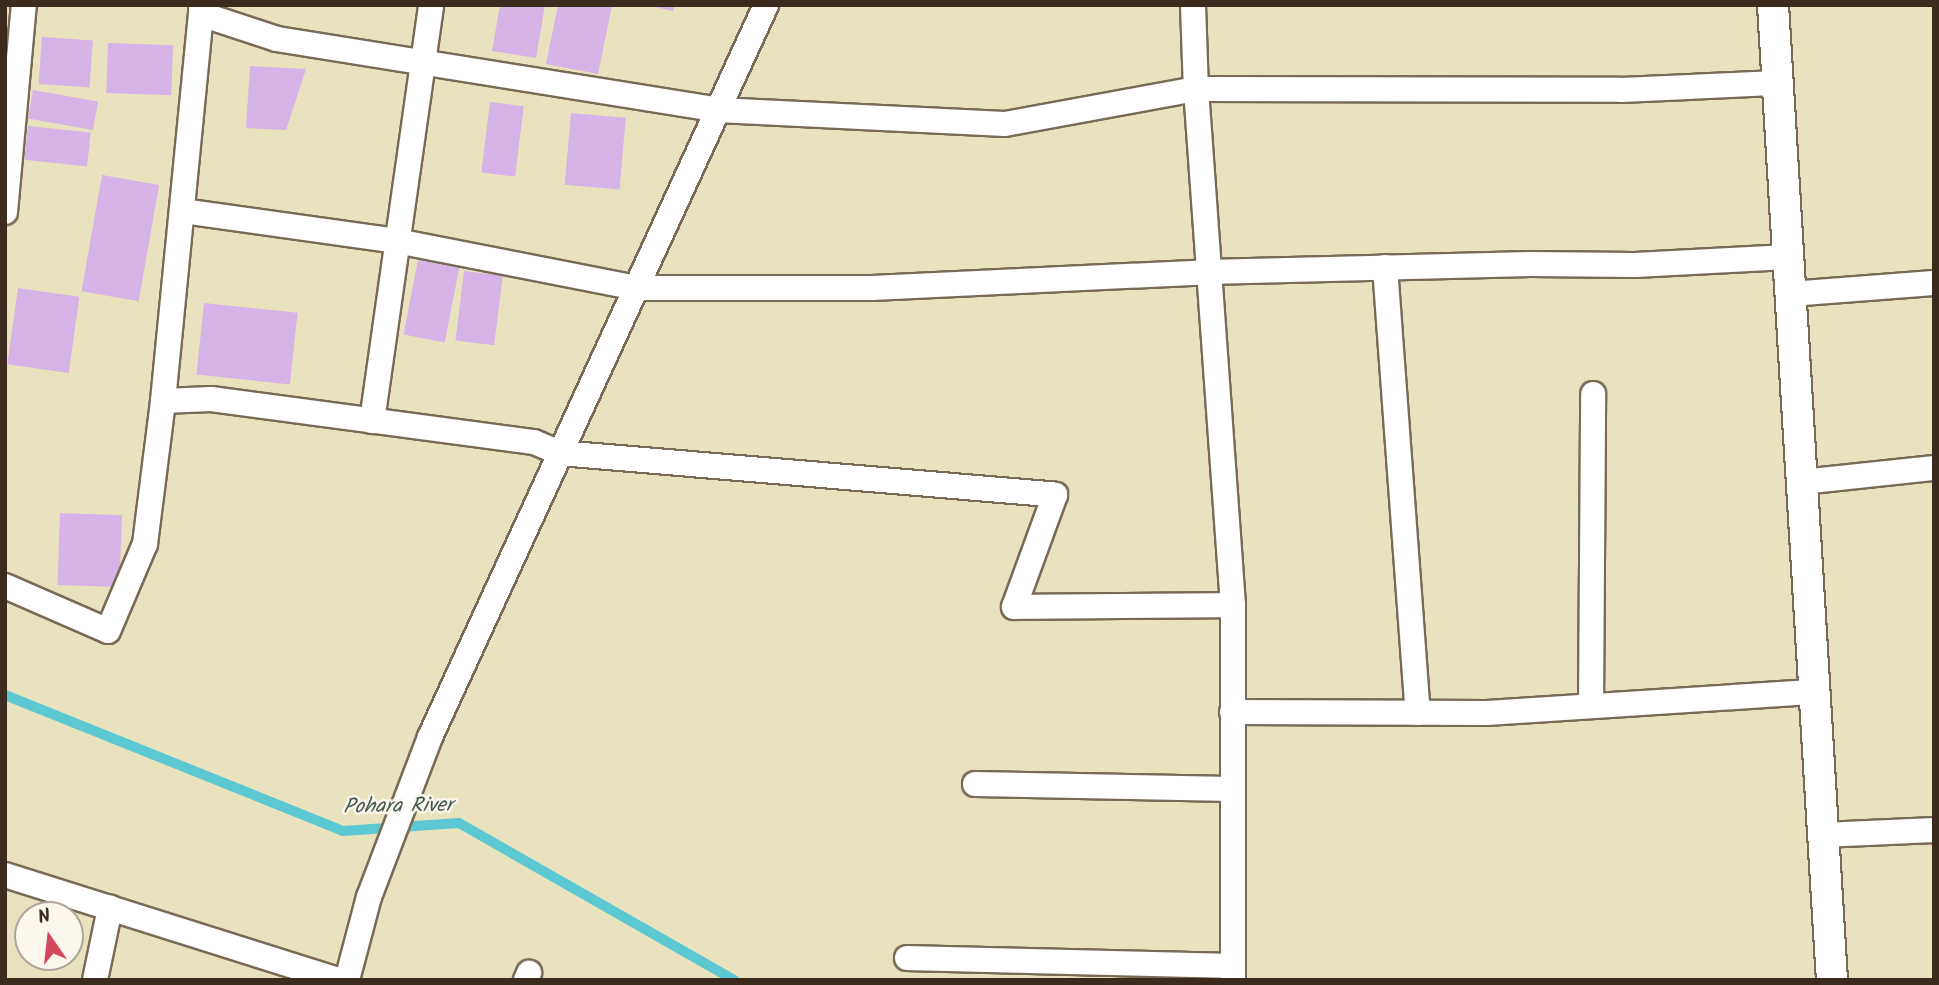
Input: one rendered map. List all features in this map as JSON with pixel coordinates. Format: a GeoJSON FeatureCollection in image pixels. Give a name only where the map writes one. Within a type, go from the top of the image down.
{"type":"FeatureCollection","features":[{"type":"Feature","properties":{"kind":"street"},"geometry":{"type":"LineString","coordinates":[[5,212],[24,5]]}},
{"type":"Feature","properties":{"kind":"street"},"geometry":{"type":"LineString","coordinates":[[372,421],[431,5]]}},
{"type":"Feature","properties":{"kind":"street"},"geometry":{"type":"LineString","coordinates":[[347,980],[369,897],[430,737],[766,5]]}},
{"type":"Feature","properties":{"kind":"street"},"geometry":{"type":"LineString","coordinates":[[907,957],[1233,973],[1233,605],[1208,272],[1193,5]]}},
{"type":"Feature","properties":{"kind":"street"},"geometry":{"type":"LineString","coordinates":[[1773,5],[1832,980]]}},
{"type":"Feature","properties":{"kind":"street"},"geometry":{"type":"LineString","coordinates":[[5,586],[108,631],[145,544],[183,211],[201,9],[277,38],[718,110],[1005,124],[1196,89],[1621,90],[1778,83]]}},
{"type":"Feature","properties":{"kind":"street"},"geometry":{"type":"LineString","coordinates":[[183,211],[397,241],[636,288],[872,288],[1208,272],[1635,265],[1788,257]]}},
{"type":"Feature","properties":{"kind":"street"},"geometry":{"type":"LineString","coordinates":[[1385,267],[1418,713]]}},
{"type":"Feature","properties":{"kind":"street"},"geometry":{"type":"LineString","coordinates":[[1790,294],[1934,283]]}},
{"type":"Feature","properties":{"kind":"street"},"geometry":{"type":"LineString","coordinates":[[1591,706],[1593,394]]}},
{"type":"Feature","properties":{"kind":"street"},"geometry":{"type":"LineString","coordinates":[[163,401],[211,399],[534,442],[560,453],[1055,495],[1014,607],[1233,605]]}},
{"type":"Feature","properties":{"kind":"street"},"geometry":{"type":"LineString","coordinates":[[1802,482],[1934,468]]}},
{"type":"Feature","properties":{"kind":"street"},"geometry":{"type":"LineString","coordinates":[[1233,712],[1487,713],[1814,692]]}},
{"type":"Feature","properties":{"kind":"street"},"geometry":{"type":"LineString","coordinates":[[975,785],[1233,789]]}},
{"type":"Feature","properties":{"kind":"street"},"geometry":{"type":"LineString","coordinates":[[1823,835],[1934,830]]}},
{"type":"Feature","properties":{"kind":"street"},"geometry":{"type":"LineString","coordinates":[[5,875],[338,980]]}},
{"type":"Feature","properties":{"kind":"street"},"geometry":{"type":"LineString","coordinates":[[94,980],[110,908]]}},
{"type":"Feature","properties":{"kind":"building"},"geometry":{"type":"Polygon","coordinates":[[[500,5],[545,5],[536,58],[492,51],[500,5]]]}},
{"type":"Feature","properties":{"kind":"building"},"geometry":{"type":"Polygon","coordinates":[[[558,5],[612,5],[598,74],[546,64],[558,5]]]}},
{"type":"Feature","properties":{"kind":"building"},"geometry":{"type":"Polygon","coordinates":[[[646,5],[674,5],[673,11],[646,5]]]}},
{"type":"Feature","properties":{"kind":"building"},"geometry":{"type":"Polygon","coordinates":[[[42,37],[93,41],[90,87],[39,84],[42,37]]]}},
{"type":"Feature","properties":{"kind":"building"},"geometry":{"type":"Polygon","coordinates":[[[108,43],[173,45],[171,95],[106,93],[108,43]]]}},
{"type":"Feature","properties":{"kind":"building"},"geometry":{"type":"Polygon","coordinates":[[[250,66],[306,69],[286,130],[246,128],[250,66]]]}},
{"type":"Feature","properties":{"kind":"building"},"geometry":{"type":"Polygon","coordinates":[[[33,90],[98,101],[93,130],[28,119],[33,90]]]}},
{"type":"Feature","properties":{"kind":"building"},"geometry":{"type":"Polygon","coordinates":[[[490,102],[524,106],[515,177],[481,172],[490,102]]]}},
{"type":"Feature","properties":{"kind":"building"},"geometry":{"type":"Polygon","coordinates":[[[571,113],[626,118],[620,190],[565,185],[571,113]]]}},
{"type":"Feature","properties":{"kind":"building"},"geometry":{"type":"Polygon","coordinates":[[[28,126],[91,133],[87,166],[24,160],[28,126]]]}},
{"type":"Feature","properties":{"kind":"building"},"geometry":{"type":"Polygon","coordinates":[[[102,175],[159,185],[139,301],[82,291],[102,175]]]}},
{"type":"Feature","properties":{"kind":"building"},"geometry":{"type":"Polygon","coordinates":[[[418,260],[459,268],[445,343],[403,335],[418,260]]]}},
{"type":"Feature","properties":{"kind":"building"},"geometry":{"type":"Polygon","coordinates":[[[464,271],[503,276],[494,345],[455,340],[464,271]]]}},
{"type":"Feature","properties":{"kind":"building"},"geometry":{"type":"Polygon","coordinates":[[[18,288],[79,297],[69,373],[7,364],[18,288]]]}},
{"type":"Feature","properties":{"kind":"building"},"geometry":{"type":"Polygon","coordinates":[[[204,303],[297,313],[290,384],[196,375],[204,303]]]}},
{"type":"Feature","properties":{"kind":"building"},"geometry":{"type":"Polygon","coordinates":[[[60,513],[122,515],[119,587],[57,585],[60,513]]]}},
{"type":"Feature","properties":{"kind":"waterway","name":"Pohara River"},"geometry":{"type":"LineString","coordinates":[[5,695],[343,831],[459,823],[734,980]]}}]}
